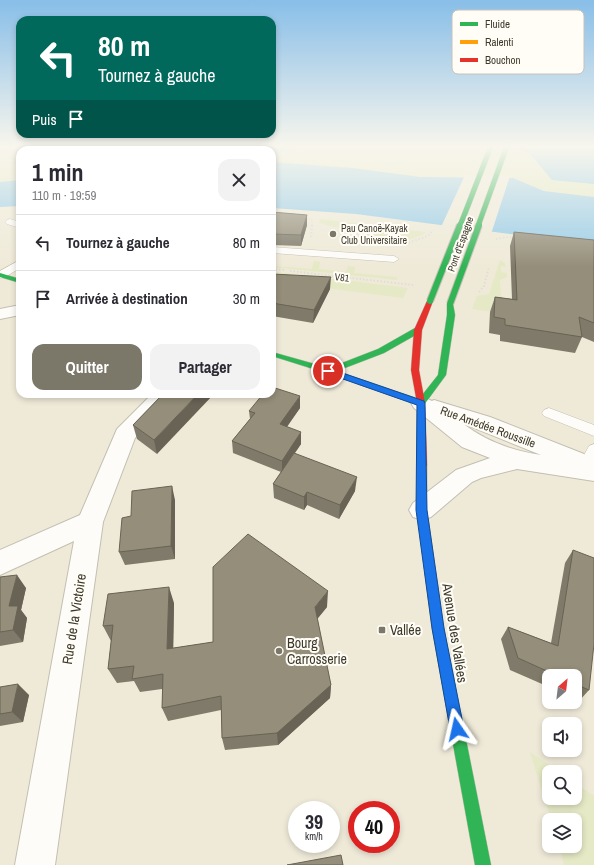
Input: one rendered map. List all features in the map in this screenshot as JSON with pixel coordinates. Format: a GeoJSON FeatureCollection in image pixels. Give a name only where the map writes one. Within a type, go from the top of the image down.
{"type":"FeatureCollection","features":[{"type":"Feature","properties":{"kind":"main road","name":"Pont d'Espagne"},"geometry":{"type":"LineString","coordinates":[[430,301],[475,186]]}},
{"type":"Feature","properties":{"kind":"main road","name":"Pont d'Espagne"},"geometry":{"type":"LineString","coordinates":[[421,403],[442,375],[452,315],[450,304],[492,186]]}},
{"type":"Feature","properties":{"kind":"main road"},"geometry":{"type":"LineString","coordinates":[[0,275],[16,280]]}},
{"type":"Feature","properties":{"kind":"main road","name":"Avenue des Vallées"},"geometry":{"type":"LineString","coordinates":[[430,301],[418,330],[415,370],[421,403],[422,510],[438,628],[483,865]]}},
{"type":"Feature","properties":{"kind":"main road"},"geometry":{"type":"LineString","coordinates":[[328,371],[380,351],[418,330]]}},
{"type":"Feature","properties":{"kind":"main road"},"geometry":{"type":"LineString","coordinates":[[276,355],[328,371],[421,403]]}},
{"type":"Feature","properties":{"kind":"street"},"geometry":{"type":"LineString","coordinates":[[0,314],[16,311]]}},
{"type":"Feature","properties":{"kind":"street","name":"Rue de la Victoire"},"geometry":{"type":"LineString","coordinates":[[35,865],[90,522],[125,435],[160,398]]}},
{"type":"Feature","properties":{"kind":"street","name":"Rue Amédée Roussille"},"geometry":{"type":"LineString","coordinates":[[421,403],[470,441],[517,460]]}},
{"type":"Feature","properties":{"kind":"street","name":"Rue Amédée Roussille"},"geometry":{"type":"LineString","coordinates":[[421,403],[482,422],[592,463]]}},
{"type":"Feature","properties":{"kind":"street","name":"Rue Amédée Roussille"},"geometry":{"type":"LineString","coordinates":[[422,510],[464,476],[475,471],[517,460],[592,463]]}},
{"type":"Feature","properties":{"kind":"street"},"geometry":{"type":"LineString","coordinates":[[0,563],[90,522]]}},
{"type":"Feature","properties":{"kind":"lane"},"geometry":{"type":"LineString","coordinates":[[10,222],[16,224]]}},
{"type":"Feature","properties":{"kind":"lane"},"geometry":{"type":"LineString","coordinates":[[276,250],[394,259]]}},
{"type":"Feature","properties":{"kind":"lane"},"geometry":{"type":"LineString","coordinates":[[0,275],[16,265]]}},
{"type":"Feature","properties":{"kind":"lane"},"geometry":{"type":"LineString","coordinates":[[549,413],[594,431]]}},
{"type":"Feature","properties":{"kind":"path"},"geometry":{"type":"LineString","coordinates":[[303,218],[312,220],[310,253]]}},
{"type":"Feature","properties":{"kind":"path"},"geometry":{"type":"LineString","coordinates":[[508,238],[521,239]]}},
{"type":"Feature","properties":{"kind":"path","name":"V81"},"geometry":{"type":"LineString","coordinates":[[276,269],[412,285]]}},
{"type":"Feature","properties":{"kind":"green space"},"geometry":{"type":"Polygon","coordinates":[[[533,186],[594,186],[594,197],[544,191],[533,186]]]}},
{"type":"Feature","properties":{"kind":"green space"},"geometry":{"type":"Polygon","coordinates":[[[320,219],[426,232],[398,244],[365,240],[349,228],[334,227],[319,223],[320,219]]]}},
{"type":"Feature","properties":{"kind":"green space"},"geometry":{"type":"Polygon","coordinates":[[[500,260],[505,263],[506,267],[501,266],[501,272],[507,273],[507,277],[500,280],[501,298],[571,323],[472,309],[477,296],[489,294],[500,260]]]}},
{"type":"Feature","properties":{"kind":"green space"},"geometry":{"type":"Polygon","coordinates":[[[314,261],[320,262],[319,269],[346,272],[348,266],[355,267],[354,273],[397,277],[397,280],[276,266],[312,269],[314,261]]]}},
{"type":"Feature","properties":{"kind":"green space"},"geometry":{"type":"Polygon","coordinates":[[[276,272],[408,288],[403,298],[276,282],[276,272]]]}},
{"type":"Feature","properties":{"kind":"green space"},"geometry":{"type":"Polygon","coordinates":[[[530,752],[550,765],[542,765],[542,791],[530,752]]]}},
{"type":"Feature","properties":{"kind":"green space"},"geometry":{"type":"Polygon","coordinates":[[[582,788],[594,796],[594,865],[564,865],[561,853],[582,853],[582,813],[549,813],[546,805],[582,805],[582,788]]]}},
{"type":"Feature","properties":{"kind":"water"},"geometry":{"type":"Polygon","coordinates":[[[0,186],[16,186],[16,206],[0,207],[0,186]]]}},
{"type":"Feature","properties":{"kind":"water"},"geometry":{"type":"Polygon","coordinates":[[[276,186],[533,186],[544,191],[594,197],[594,245],[356,214],[276,208],[276,186]]]}},
{"type":"Feature","properties":{"kind":"pier"},"geometry":{"type":"Polygon","coordinates":[[[460,186],[507,186],[491,234],[441,227],[460,186]]]}},
{"type":"Feature","properties":{"kind":"building"},"geometry":{"type":"Polygon","coordinates":[[[276,212],[307,215],[301,235],[276,234],[276,212]]]}},
{"type":"Feature","properties":{"kind":"building"},"geometry":{"type":"Polygon","coordinates":[[[514,232],[594,240],[594,323],[579,317],[582,337],[505,325],[505,319],[494,317],[495,297],[517,300],[514,232]]]}},
{"type":"Feature","properties":{"kind":"building"},"geometry":{"type":"Polygon","coordinates":[[[276,274],[331,277],[314,310],[276,304],[276,274]]]}},
{"type":"Feature","properties":{"kind":"building"},"geometry":{"type":"Polygon","coordinates":[[[276,388],[300,396],[280,424],[301,432],[282,461],[232,441],[255,413],[249,411],[260,398],[276,398],[276,388]]]}},
{"type":"Feature","properties":{"kind":"building"},"geometry":{"type":"Polygon","coordinates":[[[159,398],[194,398],[154,440],[133,425],[159,398]]]}},
{"type":"Feature","properties":{"kind":"building"},"geometry":{"type":"Polygon","coordinates":[[[294,453],[357,477],[340,505],[307,492],[304,497],[273,484],[294,453]]]}},
{"type":"Feature","properties":{"kind":"building"},"geometry":{"type":"Polygon","coordinates":[[[172,486],[171,546],[119,552],[122,518],[131,516],[132,491],[172,486]]]}},
{"type":"Feature","properties":{"kind":"building"},"geometry":{"type":"Polygon","coordinates":[[[248,534],[328,591],[315,607],[331,685],[277,733],[222,738],[221,696],[162,708],[163,674],[132,679],[134,666],[108,669],[113,625],[103,626],[108,594],[169,587],[167,649],[213,642],[213,567],[248,534]]]}},
{"type":"Feature","properties":{"kind":"building"},"geometry":{"type":"Polygon","coordinates":[[[573,550],[594,558],[594,644],[589,690],[582,687],[582,669],[542,669],[518,658],[508,627],[558,646],[573,550]]]}},
{"type":"Feature","properties":{"kind":"building"},"geometry":{"type":"Polygon","coordinates":[[[17,575],[9,606],[18,606],[13,630],[0,632],[0,577],[17,575]]]}},
{"type":"Feature","properties":{"kind":"building"},"geometry":{"type":"Polygon","coordinates":[[[18,684],[12,712],[0,714],[0,687],[18,684]]]}},
{"type":"Feature","properties":{"kind":"building"},"geometry":{"type":"Polygon","coordinates":[[[341,855],[343,865],[287,865],[341,855]]]}},
{"type":"Feature","properties":{"kind":"traffic: fast"},"geometry":{"type":"LineString","coordinates":[[430,301],[475,186]]}},
{"type":"Feature","properties":{"kind":"traffic: fast"},"geometry":{"type":"LineString","coordinates":[[450,304],[492,186]]}},
{"type":"Feature","properties":{"kind":"traffic: fast"},"geometry":{"type":"LineString","coordinates":[[0,275],[16,280]]}},
{"type":"Feature","properties":{"kind":"traffic: fast"},"geometry":{"type":"LineString","coordinates":[[421,403],[442,375],[451,315],[450,304]]}},
{"type":"Feature","properties":{"kind":"traffic: fast"},"geometry":{"type":"LineString","coordinates":[[329,371],[381,351],[418,330]]}},
{"type":"Feature","properties":{"kind":"traffic: fast"},"geometry":{"type":"LineString","coordinates":[[276,355],[329,371],[421,403]]}},
{"type":"Feature","properties":{"kind":"traffic: fast"},"geometry":{"type":"LineString","coordinates":[[438,629],[483,865]]}},
{"type":"Feature","properties":{"kind":"traffic: slow"},"geometry":{"type":"LineString","coordinates":[[422,465],[422,510],[438,629]]}},
{"type":"Feature","properties":{"kind":"traffic: jam"},"geometry":{"type":"LineString","coordinates":[[422,465],[421,403],[415,370],[418,330],[430,301]]}},
{"type":"Feature","properties":{"kind":"place","name":"Pau Canoë-Kayak Club Universitaire"},"geometry":{"type":"Point","coordinates":[333,234]}},
{"type":"Feature","properties":{"kind":"place","name":"Vallée"},"geometry":{"type":"Point","coordinates":[382,630]}},
{"type":"Feature","properties":{"kind":"place","name":"Bourg Carrosserie"},"geometry":{"type":"Point","coordinates":[279,651]}},
{"type":"Feature","properties":{"kind":"route"},"geometry":{"type":"LineString","coordinates":[[328,371],[421,403],[420,455],[422,510],[438,628],[457,729]]}}]}
